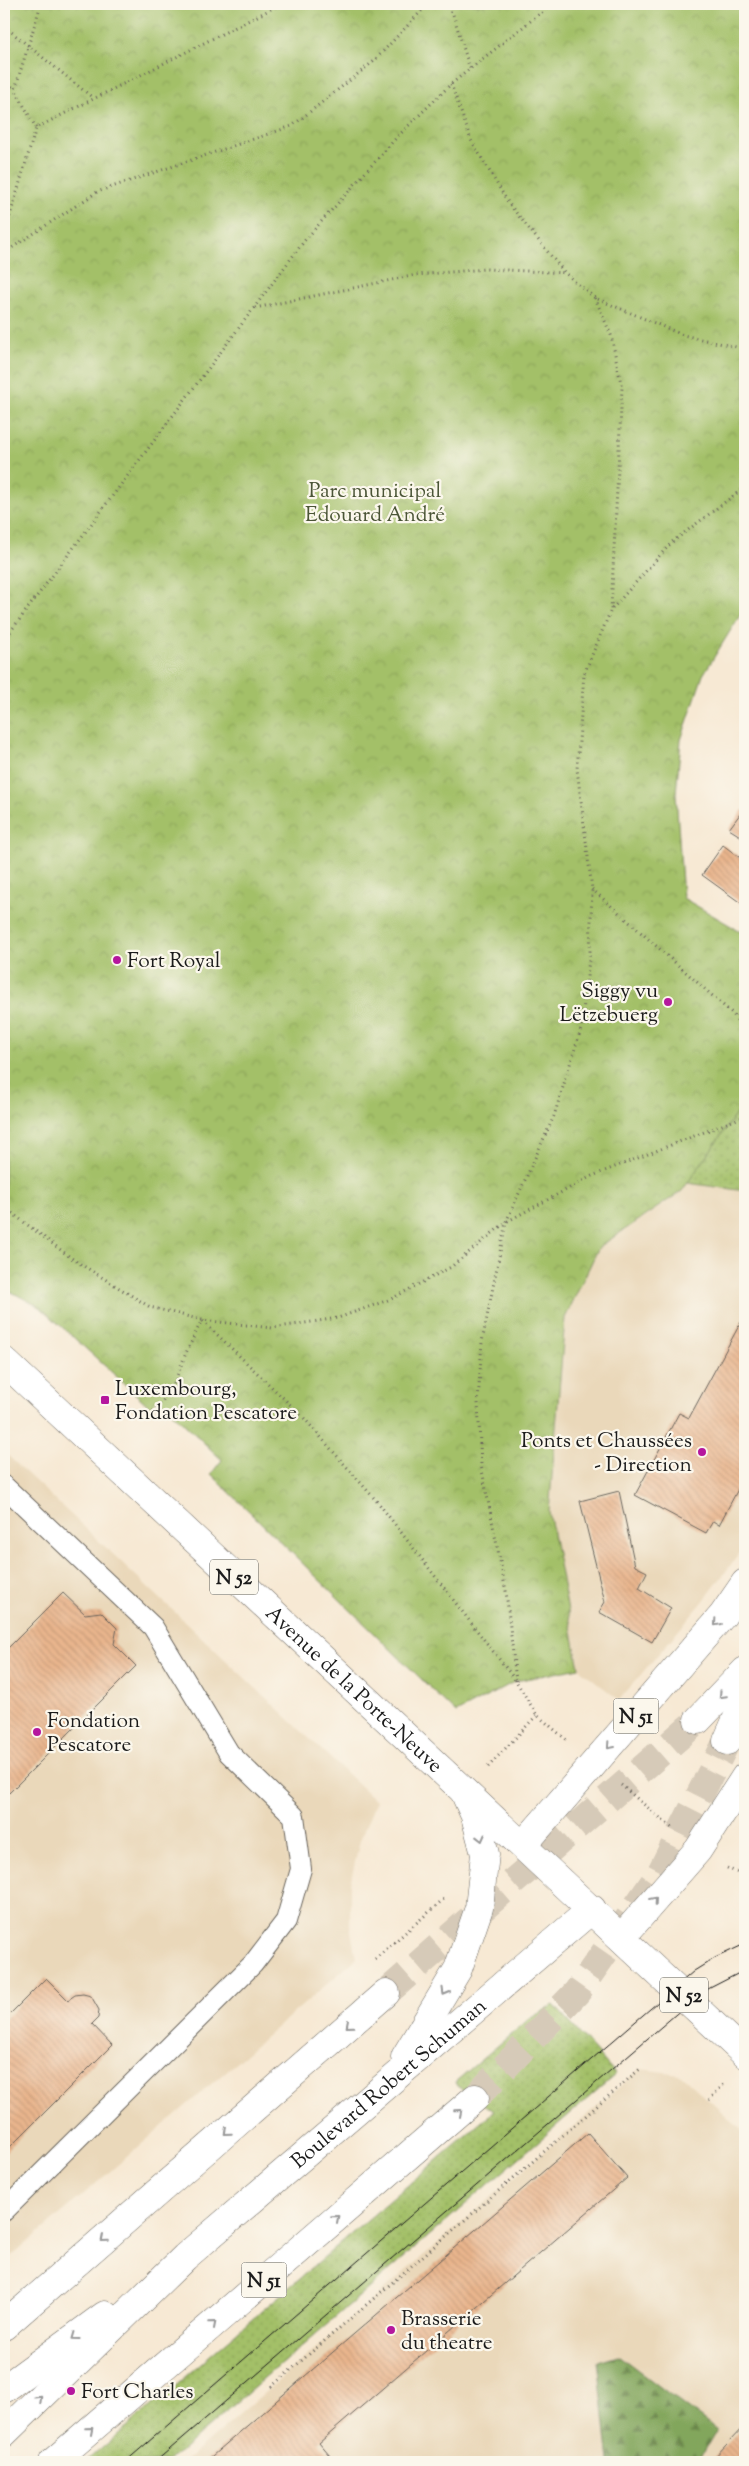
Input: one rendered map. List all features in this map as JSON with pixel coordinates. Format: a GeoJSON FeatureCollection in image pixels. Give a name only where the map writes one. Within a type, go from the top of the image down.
{"type":"FeatureCollection","features":[{"type":"Feature","properties":{"kind":"main road","name":"Avenue de la Porte-Neuve"},"geometry":{"type":"LineString","coordinates":[[4,1362],[464,1792]]}},
{"type":"Feature","properties":{"kind":"main road","name":"N 51"},"geometry":{"type":"LineString","coordinates":[[523,1845],[724,1615],[745,1584]]}},
{"type":"Feature","properties":{"kind":"main road"},"geometry":{"type":"LineString","coordinates":[[698,1720],[745,1670]]}},
{"type":"Feature","properties":{"kind":"main road"},"geometry":{"type":"LineString","coordinates":[[727,1740],[745,1700]]}},
{"type":"Feature","properties":{"kind":"main road"},"geometry":{"type":"LineString","coordinates":[[622,1937],[709,1857],[745,1777]]}},
{"type":"Feature","properties":{"kind":"main road","name":"N 52"},"geometry":{"type":"LineString","coordinates":[[464,1792],[592,1909],[745,2054]]}},
{"type":"Feature","properties":{"kind":"main road"},"geometry":{"type":"LineString","coordinates":[[388,2083],[425,2027],[458,1969],[479,1908],[485,1854],[475,1816],[464,1792]]}},
{"type":"Feature","properties":{"kind":"main road","name":"Boulevard Robert Schuman"},"geometry":{"type":"LineString","coordinates":[[4,2433],[185,2256],[592,1909]]}},
{"type":"Feature","properties":{"kind":"main road"},"geometry":{"type":"LineString","coordinates":[[4,2326],[386,1993]]}},
{"type":"Feature","properties":{"kind":"main road","name":"N 51"},"geometry":{"type":"LineString","coordinates":[[53,2462],[475,2098]]}},
{"type":"Feature","properties":{"kind":"main road","name":"Boulevard Robert Schuman"},"geometry":{"type":"LineString","coordinates":[[4,2389],[185,2256]]}},
{"type":"Feature","properties":{"kind":"lane"},"geometry":{"type":"LineString","coordinates":[[4,1486],[153,1627],[229,1753],[294,1816],[301,1869],[286,1921],[253,1964],[4,2211]]}},
{"type":"Feature","properties":{"kind":"path"},"geometry":{"type":"LineString","coordinates":[[4,20],[9,4]]}},
{"type":"Feature","properties":{"kind":"path"},"geometry":{"type":"LineString","coordinates":[[15,89],[41,4]]}},
{"type":"Feature","properties":{"kind":"path"},"geometry":{"type":"LineString","coordinates":[[36,128],[281,4]]}},
{"type":"Feature","properties":{"kind":"path"},"geometry":{"type":"LineString","coordinates":[[4,252],[97,192],[292,126],[373,62],[428,4]]}},
{"type":"Feature","properties":{"kind":"path"},"geometry":{"type":"LineString","coordinates":[[443,4],[453,14],[470,69]]}},
{"type":"Feature","properties":{"kind":"path"},"geometry":{"type":"LineString","coordinates":[[4,640],[305,240],[397,137],[452,84],[552,4]]}},
{"type":"Feature","properties":{"kind":"path"},"geometry":{"type":"LineString","coordinates":[[4,26],[93,98]]}},
{"type":"Feature","properties":{"kind":"path"},"geometry":{"type":"LineString","coordinates":[[4,80],[15,89],[36,128],[4,236]]}},
{"type":"Feature","properties":{"kind":"path"},"geometry":{"type":"LineString","coordinates":[[452,84],[472,140],[509,204],[565,273],[595,298],[684,335],[745,349]]}},
{"type":"Feature","properties":{"kind":"path"},"geometry":{"type":"LineString","coordinates":[[254,308],[416,275],[485,269],[565,273]]}},
{"type":"Feature","properties":{"kind":"path"},"geometry":{"type":"LineString","coordinates":[[595,298],[611,335],[622,388],[611,610]]}},
{"type":"Feature","properties":{"kind":"path"},"geometry":{"type":"LineString","coordinates":[[516,1681],[506,1591],[481,1465],[478,1403],[482,1342],[506,1222],[554,1116],[581,1029],[590,951],[592,888],[577,769],[584,674],[611,610],[672,542],[745,487]]}},
{"type":"Feature","properties":{"kind":"path"},"geometry":{"type":"LineString","coordinates":[[592,888],[733,1014],[745,1032]]}},
{"type":"Feature","properties":{"kind":"path"},"geometry":{"type":"LineString","coordinates":[[4,1207],[74,1260],[150,1307],[202,1320],[272,1328],[338,1318],[391,1299],[451,1267],[506,1222],[592,1176],[745,1116]]}},
{"type":"Feature","properties":{"kind":"path"},"geometry":{"type":"LineString","coordinates":[[150,1416],[171,1391],[202,1320]]}},
{"type":"Feature","properties":{"kind":"path"},"geometry":{"type":"LineString","coordinates":[[202,1320],[303,1417],[374,1498],[516,1681],[538,1715],[709,1857],[745,1876]]}},
{"type":"Feature","properties":{"kind":"path"},"geometry":{"type":"LineString","coordinates":[[464,1792],[538,1715]]}},
{"type":"Feature","properties":{"kind":"path"},"geometry":{"type":"LineString","coordinates":[[271,2387],[640,2069]]}},
{"type":"Feature","properties":{"kind":"shaded area"},"geometry":{"type":"Polygon","coordinates":[[[687,1183],[745,1191],[745,1546],[702,1603],[619,1700],[579,1668],[549,1512],[565,1318],[599,1247],[682,1192],[687,1183]]]}},
{"type":"Feature","properties":{"kind":"shaded area"},"geometry":{"type":"Polygon","coordinates":[[[4,1452],[376,1801],[360,1840],[350,1884],[350,1926],[356,1959],[4,2263],[4,1452]]]}},
{"type":"Feature","properties":{"kind":"shaded area"},"geometry":{"type":"Polygon","coordinates":[[[640,2069],[680,2074],[745,2133],[745,2462],[184,2462],[640,2069]]]}},
{"type":"Feature","properties":{"kind":"green space","name":"Parc municipal Edouard André"},"geometry":{"type":"Polygon","coordinates":[[[4,4],[745,4],[745,607],[703,675],[681,740],[676,793],[683,898],[745,934],[745,1101],[682,1191],[599,1247],[565,1318],[549,1512],[579,1668],[516,1681],[456,1713],[211,1474],[222,1460],[158,1399],[150,1407],[40,1307],[4,1288],[4,4]]]}},
{"type":"Feature","properties":{"kind":"green space"},"geometry":{"type":"Polygon","coordinates":[[[745,1101],[745,1191],[687,1183],[745,1101]]]}},
{"type":"Feature","properties":{"kind":"green space"},"geometry":{"type":"Polygon","coordinates":[[[554,2005],[616,2074],[168,2462],[86,2462],[494,2111],[457,2086],[455,2082],[529,2019],[554,2005]]]}},
{"type":"Feature","properties":{"kind":"green space"},"geometry":{"type":"Polygon","coordinates":[[[618,2355],[717,2430],[698,2462],[609,2462],[598,2361],[618,2355]]]}},
{"type":"Feature","properties":{"kind":"building"},"geometry":{"type":"Polygon","coordinates":[[[743,810],[745,811],[745,839],[729,829],[743,810]]]}},
{"type":"Feature","properties":{"kind":"building"},"geometry":{"type":"Polygon","coordinates":[[[723,845],[743,860],[745,857],[745,906],[702,875],[723,845]]]}},
{"type":"Feature","properties":{"kind":"building"},"geometry":{"type":"Polygon","coordinates":[[[741,1322],[745,1324],[745,1476],[719,1525],[713,1521],[706,1533],[635,1495],[679,1413],[689,1418],[741,1322]]]}},
{"type":"Feature","properties":{"kind":"building"},"geometry":{"type":"Polygon","coordinates":[[[619,1491],[635,1566],[647,1572],[639,1588],[671,1608],[652,1642],[599,1612],[605,1602],[580,1501],[619,1491]]]}},
{"type":"Feature","properties":{"kind":"building","name":"Fondation Pescatore"},"geometry":{"type":"Polygon","coordinates":[[[63,1593],[85,1614],[101,1612],[117,1628],[114,1644],[136,1666],[4,1798],[4,1652],[63,1593]]]}},
{"type":"Feature","properties":{"kind":"building"},"geometry":{"type":"Polygon","coordinates":[[[46,1978],[68,2000],[75,1995],[91,1996],[99,2010],[98,2018],[92,2024],[112,2045],[4,2153],[4,2020],[46,1978]]]}},
{"type":"Feature","properties":{"kind":"building"},"geometry":{"type":"Polygon","coordinates":[[[588,2133],[627,2178],[319,2443],[335,2462],[205,2462],[588,2133]]]}},
{"type":"Feature","properties":{"kind":"building"},"geometry":{"type":"Polygon","coordinates":[[[745,2425],[745,2462],[712,2462],[711,2461],[745,2425]]]}},
{"type":"Feature","properties":{"kind":"tunnel"},"geometry":{"type":"LineString","coordinates":[[386,1993],[698,1720]]}},
{"type":"Feature","properties":{"kind":"tunnel"},"geometry":{"type":"LineString","coordinates":[[475,2098],[577,1992],[661,1872],[727,1741]]}},
{"type":"Feature","properties":{"kind":"tram line"},"geometry":{"type":"LineString","coordinates":[[125,2462],[694,1971],[715,1958],[745,1944]]}},
{"type":"Feature","properties":{"kind":"tram line"},"geometry":{"type":"LineString","coordinates":[[155,2462],[690,2002],[708,1989],[745,1970]]}},
{"type":"Feature","properties":{"kind":"place","name":"Fort Royal"},"geometry":{"type":"Point","coordinates":[117,960]}},
{"type":"Feature","properties":{"kind":"place","name":"Siggy vu Lëtzebuerg"},"geometry":{"type":"Point","coordinates":[668,1002]}},
{"type":"Feature","properties":{"kind":"place","name":"Luxembourg, Fondation Pescatore"},"geometry":{"type":"Point","coordinates":[105,1400]}},
{"type":"Feature","properties":{"kind":"place","name":"Ponts et Chaussées - Direction"},"geometry":{"type":"Point","coordinates":[702,1452]}},
{"type":"Feature","properties":{"kind":"place","name":"Fondation Pescatore"},"geometry":{"type":"Point","coordinates":[37,1732]}},
{"type":"Feature","properties":{"kind":"place","name":"Brasserie du theatre"},"geometry":{"type":"Point","coordinates":[391,2330]}},
{"type":"Feature","properties":{"kind":"place","name":"Fort Charles"},"geometry":{"type":"Point","coordinates":[71,2391]}}]}
